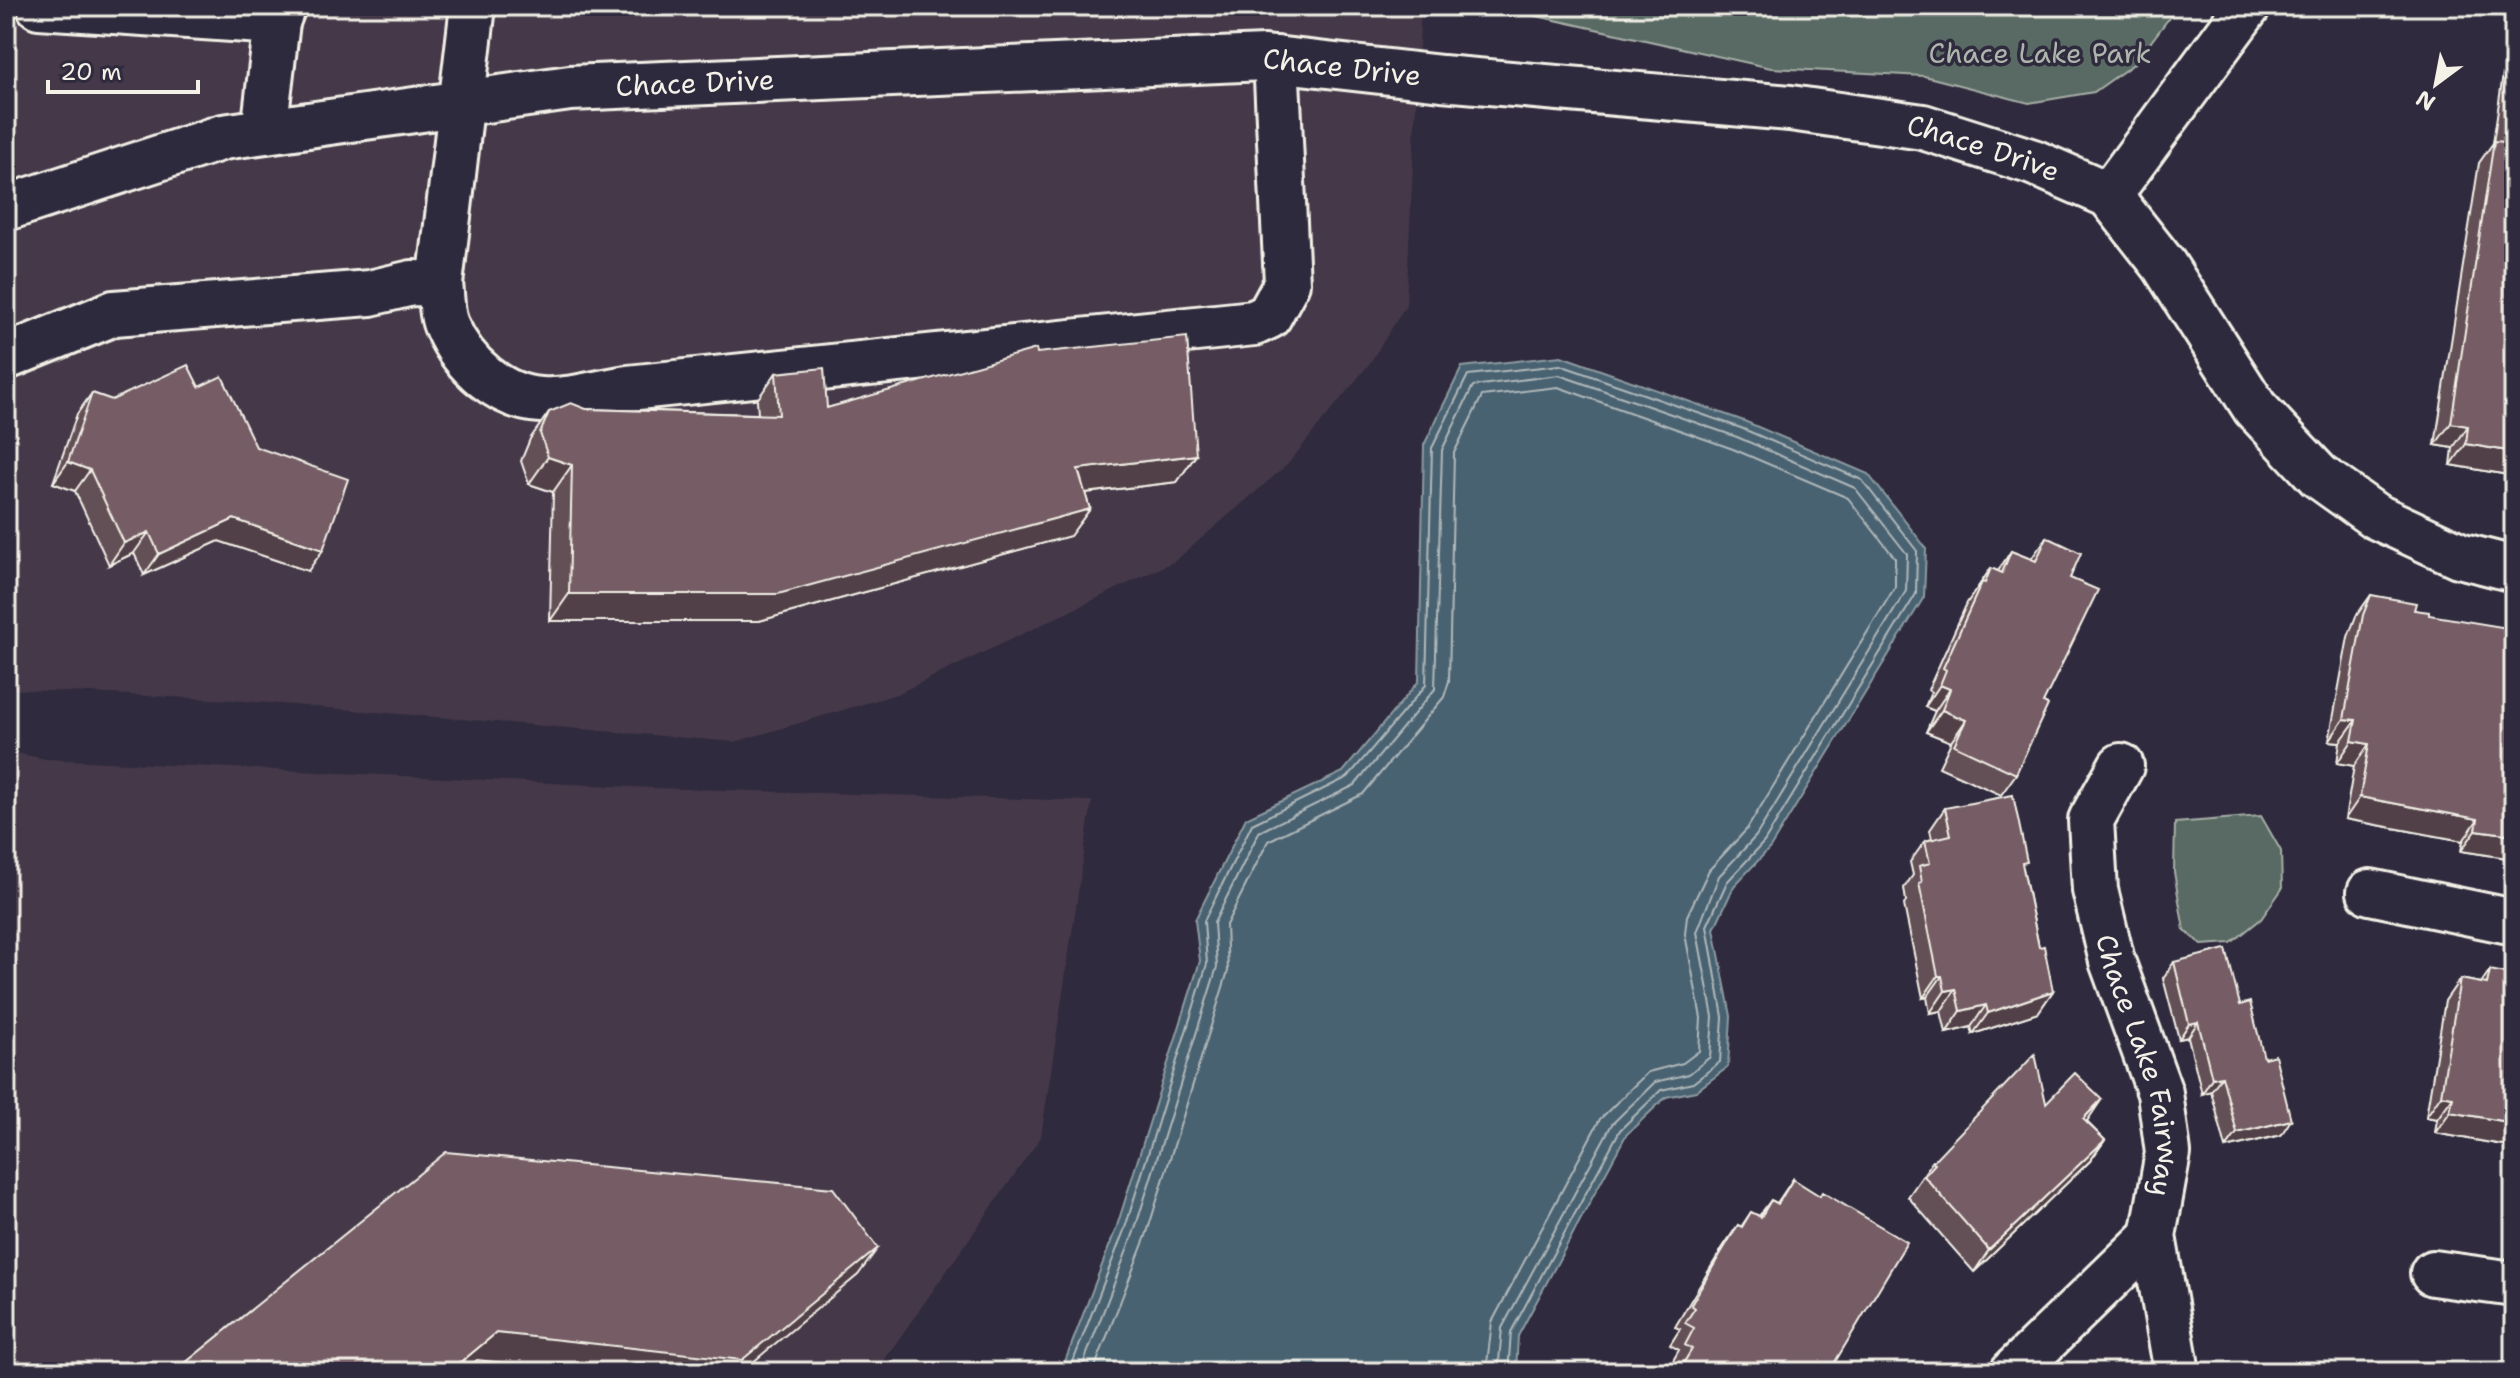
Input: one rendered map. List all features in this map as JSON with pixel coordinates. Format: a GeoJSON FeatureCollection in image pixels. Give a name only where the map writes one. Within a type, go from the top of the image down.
{"type":"FeatureCollection","features":[{"type":"Feature","properties":{"kind":"street"},"geometry":{"type":"LineString","coordinates":[[39,6],[280,14],[264,131]]}},
{"type":"Feature","properties":{"kind":"street"},"geometry":{"type":"LineString","coordinates":[[473,6],[440,284],[446,326],[465,355],[490,381],[514,397],[544,401],[628,388],[1254,323],[1269,316],[1287,283],[1276,59]]}},
{"type":"Feature","properties":{"kind":"street"},"geometry":{"type":"LineString","coordinates":[[2109,195],[2248,6]]}},
{"type":"Feature","properties":{"kind":"street","name":"Chace Drive"},"geometry":{"type":"LineString","coordinates":[[6,208],[223,137],[570,88],[1276,59],[1442,78],[1773,106],[1923,127],[2033,162],[2109,195],[2164,265],[2255,408],[2319,476],[2375,516],[2459,555],[2514,569]]}},
{"type":"Feature","properties":{"kind":"street"},"geometry":{"type":"LineString","coordinates":[[6,357],[114,313],[370,293],[412,283],[440,284]]}},
{"type":"Feature","properties":{"kind":"street","name":"Chace Lake Fairway"},"geometry":{"type":"LineString","coordinates":[[2121,766],[2091,820],[2095,890],[2112,961],[2160,1093],[2168,1153],[2153,1236],[2177,1372]]}},
{"type":"Feature","properties":{"kind":"street"},"geometry":{"type":"LineString","coordinates":[[2370,892],[2514,922]]}},
{"type":"Feature","properties":{"kind":"street"},"geometry":{"type":"LineString","coordinates":[[2013,1372],[2153,1236]]}},
{"type":"Feature","properties":{"kind":"street"},"geometry":{"type":"LineString","coordinates":[[2433,1273],[2514,1284]]}},
{"type":"Feature","properties":{"kind":"shaded area"},"geometry":{"type":"Polygon","coordinates":[[[6,6],[1421,6],[1406,305],[1370,363],[1287,465],[1175,561],[897,694],[735,742],[232,700],[6,689],[6,6]]]}},
{"type":"Feature","properties":{"kind":"shaded area"},"geometry":{"type":"Polygon","coordinates":[[[6,751],[46,759],[654,788],[1092,801],[1041,1137],[882,1363],[862,1372],[6,1372],[6,751]]]}},
{"type":"Feature","properties":{"kind":"green space","name":"Chace Lake Park"},"geometry":{"type":"Polygon","coordinates":[[[1492,6],[2178,6],[2135,63],[2094,92],[2029,103],[1924,76],[1771,68],[1492,6]]]}},
{"type":"Feature","properties":{"kind":"green space"},"geometry":{"type":"Polygon","coordinates":[[[2261,816],[2281,851],[2282,889],[2261,919],[2231,943],[2202,945],[2184,930],[2174,872],[2175,823],[2261,816]]]}},
{"type":"Feature","properties":{"kind":"water"},"geometry":{"type":"Polygon","coordinates":[[[1561,356],[1744,421],[1868,474],[1926,548],[1924,597],[1770,848],[1734,886],[1714,929],[1731,1016],[1728,1067],[1696,1091],[1666,1097],[1626,1135],[1518,1336],[1516,1372],[1061,1372],[1117,1226],[1200,961],[1195,920],[1246,818],[1343,772],[1419,681],[1424,445],[1462,367],[1561,356]]]}},
{"type":"Feature","properties":{"kind":"building"},"geometry":{"type":"Polygon","coordinates":[[[2514,82],[2514,452],[2466,444],[2468,426],[2451,423],[2494,141],[2505,142],[2514,82]]]}},
{"type":"Feature","properties":{"kind":"building"},"geometry":{"type":"Polygon","coordinates":[[[1187,337],[1196,455],[1078,469],[1090,509],[778,594],[569,594],[572,465],[548,457],[540,433],[549,412],[571,403],[586,409],[779,415],[776,373],[824,368],[827,408],[1036,349],[1037,353],[1187,337]]]}},
{"type":"Feature","properties":{"kind":"building"},"geometry":{"type":"Polygon","coordinates":[[[188,365],[199,387],[222,376],[256,447],[348,479],[323,550],[234,519],[159,554],[149,532],[124,543],[90,470],[68,462],[92,393],[112,400],[188,365]]]}},
{"type":"Feature","properties":{"kind":"building"},"geometry":{"type":"Polygon","coordinates":[[[2047,537],[2081,553],[2070,578],[2098,590],[2043,703],[2048,705],[2016,774],[1954,745],[1966,720],[1942,710],[1950,689],[1940,685],[1946,670],[1943,668],[1991,568],[2002,573],[2011,551],[2036,561],[2047,537]]]}},
{"type":"Feature","properties":{"kind":"building"},"geometry":{"type":"Polygon","coordinates":[[[2371,595],[2416,603],[2414,610],[2429,612],[2429,615],[2514,629],[2514,835],[2476,830],[2478,819],[2360,797],[2369,744],[2352,741],[2356,720],[2344,719],[2363,615],[2371,595]]]}},
{"type":"Feature","properties":{"kind":"building"},"geometry":{"type":"Polygon","coordinates":[[[2013,795],[2027,862],[2022,863],[2039,947],[2044,946],[2053,991],[1988,1013],[1986,1005],[1961,1011],[1956,989],[1945,991],[1942,976],[1938,976],[1919,883],[1922,882],[1919,866],[1930,863],[1925,841],[1951,835],[1945,808],[2013,795]]]}},
{"type":"Feature","properties":{"kind":"building"},"geometry":{"type":"Polygon","coordinates":[[[2226,949],[2240,1005],[2250,1002],[2264,1058],[2275,1055],[2291,1120],[2237,1133],[2222,1076],[2212,1078],[2198,1022],[2189,1024],[2174,962],[2226,949]]]}},
{"type":"Feature","properties":{"kind":"building"},"geometry":{"type":"Polygon","coordinates":[[[2490,970],[2514,975],[2514,1123],[2450,1112],[2453,1097],[2441,1095],[2460,979],[2487,984],[2490,970]]]}},
{"type":"Feature","properties":{"kind":"building"},"geometry":{"type":"Polygon","coordinates":[[[2035,1054],[2046,1103],[2075,1073],[2102,1099],[2083,1119],[2105,1140],[1989,1250],[1924,1176],[1935,1164],[1932,1162],[2035,1054]]]}},
{"type":"Feature","properties":{"kind":"building"},"geometry":{"type":"Polygon","coordinates":[[[446,1152],[833,1188],[878,1248],[742,1360],[496,1333],[449,1372],[174,1372],[446,1152]]]}},
{"type":"Feature","properties":{"kind":"building"},"geometry":{"type":"Polygon","coordinates":[[[1793,1179],[1820,1196],[1822,1192],[1907,1242],[1829,1372],[1678,1372],[1692,1349],[1685,1345],[1694,1328],[1685,1323],[1695,1308],[1691,1305],[1718,1258],[1738,1225],[1742,1227],[1751,1212],[1761,1217],[1771,1200],[1778,1204],[1793,1179]]]}},
{"type":"Feature","properties":{"kind":"building"},"geometry":{"type":"Polygon","coordinates":[[[2496,1368],[2514,1371],[2514,1372],[2495,1372],[2496,1368]]]}}]}
